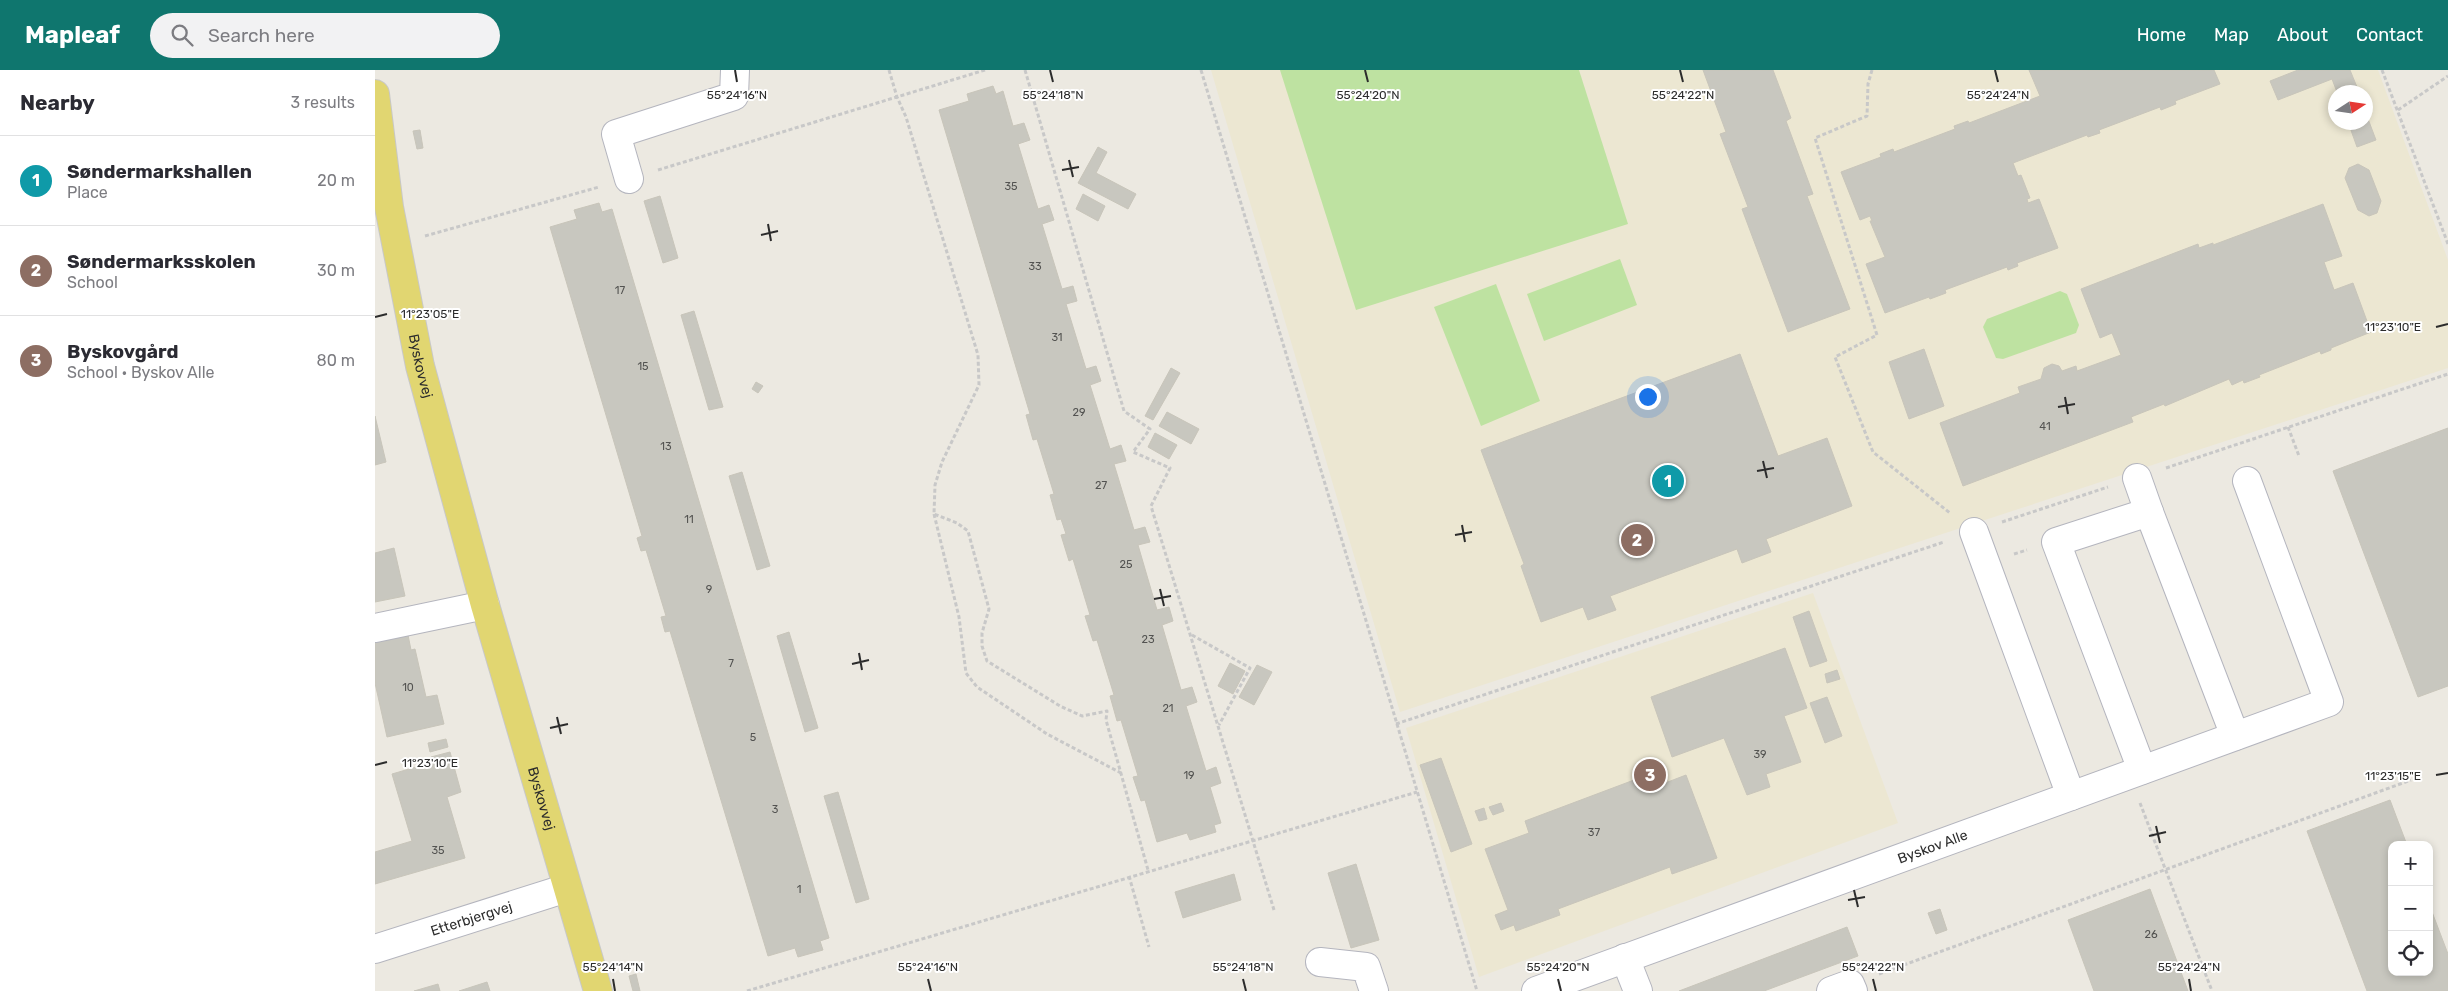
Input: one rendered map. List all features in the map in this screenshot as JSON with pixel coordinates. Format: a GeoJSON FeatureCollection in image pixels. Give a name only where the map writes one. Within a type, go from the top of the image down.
{"type":"FeatureCollection","features":[{"type":"Feature","properties":{"kind":"main road","name":"Byskovvej"},"geometry":{"type":"LineString","coordinates":[[375,94],[389,207],[420,366],[485,605],[598,991]]}},
{"type":"Feature","properties":{"kind":"street"},"geometry":{"type":"LineString","coordinates":[[629,179],[616,134],[734,96],[735,70]]}},
{"type":"Feature","properties":{"kind":"street"},"geometry":{"type":"LineString","coordinates":[[2137,478],[2235,736]]}},
{"type":"Feature","properties":{"kind":"street","name":"Byskov Alle"},"geometry":{"type":"LineString","coordinates":[[1536,991],[2329,702],[2247,481]]}},
{"type":"Feature","properties":{"kind":"street"},"geometry":{"type":"LineString","coordinates":[[2135,773],[2055,542],[2149,512]]}},
{"type":"Feature","properties":{"kind":"street"},"geometry":{"type":"LineString","coordinates":[[1973,532],[2071,796]]}},
{"type":"Feature","properties":{"kind":"street"},"geometry":{"type":"LineString","coordinates":[[375,628],[485,605]]}},
{"type":"Feature","properties":{"kind":"street","name":"Etterbjergvej"},"geometry":{"type":"LineString","coordinates":[[375,949],[567,888]]}},
{"type":"Feature","properties":{"kind":"street"},"geometry":{"type":"LineString","coordinates":[[1625,958],[1638,991]]}},
{"type":"Feature","properties":{"kind":"street"},"geometry":{"type":"LineString","coordinates":[[1320,962],[1366,967],[1374,991]]}},
{"type":"Feature","properties":{"kind":"path"},"geometry":{"type":"LineString","coordinates":[[889,70],[897,97],[906,117],[978,355],[979,385],[942,462],[935,485],[934,514],[959,617],[966,673],[977,687],[1047,734],[1121,773]]}},
{"type":"Feature","properties":{"kind":"path"},"geometry":{"type":"LineString","coordinates":[[422,237],[629,179],[985,70]]}},
{"type":"Feature","properties":{"kind":"path"},"geometry":{"type":"LineString","coordinates":[[1025,70],[1124,411],[1150,429],[1133,452],[1170,468],[1151,506],[1274,910]]}},
{"type":"Feature","properties":{"kind":"path"},"geometry":{"type":"LineString","coordinates":[[1201,70],[1477,991]]}},
{"type":"Feature","properties":{"kind":"path"},"geometry":{"type":"LineString","coordinates":[[1872,70],[1868,84],[1867,116],[1815,138],[1877,335],[1835,357],[1873,452],[1973,532]]}},
{"type":"Feature","properties":{"kind":"path"},"geometry":{"type":"LineString","coordinates":[[2382,70],[2448,244]]}},
{"type":"Feature","properties":{"kind":"path"},"geometry":{"type":"LineString","coordinates":[[2398,110],[2448,76]]}},
{"type":"Feature","properties":{"kind":"path"},"geometry":{"type":"LineString","coordinates":[[1397,724],[2448,374]]}},
{"type":"Feature","properties":{"kind":"path"},"geometry":{"type":"LineString","coordinates":[[2288,427],[2299,456]]}},
{"type":"Feature","properties":{"kind":"path"},"geometry":{"type":"LineString","coordinates":[[934,514],[957,523],[967,531],[989,608],[982,633],[982,646],[987,662],[1060,706],[1082,716],[1107,711],[1106,720],[1148,870]]}},
{"type":"Feature","properties":{"kind":"path"},"geometry":{"type":"LineString","coordinates":[[1985,563],[2055,542]]}},
{"type":"Feature","properties":{"kind":"path"},"geometry":{"type":"LineString","coordinates":[[1191,635],[1250,668],[1219,725]]}},
{"type":"Feature","properties":{"kind":"path"},"geometry":{"type":"LineString","coordinates":[[2135,773],[2167,869],[2212,991]]}},
{"type":"Feature","properties":{"kind":"path"},"geometry":{"type":"LineString","coordinates":[[1845,989],[2411,780]]}},
{"type":"Feature","properties":{"kind":"path"},"geometry":{"type":"LineString","coordinates":[[747,991],[1148,870],[1417,792]]}},
{"type":"Feature","properties":{"kind":"path"},"geometry":{"type":"LineString","coordinates":[[1129,876],[1149,947]]}},
{"type":"Feature","properties":{"kind":"shaded area"},"geometry":{"type":"Polygon","coordinates":[[[1211,70],[2378,70],[2448,260],[2448,368],[1400,712],[1211,70]]]}},
{"type":"Feature","properties":{"kind":"shaded area"},"geometry":{"type":"Polygon","coordinates":[[[1813,593],[1898,823],[1479,977],[1406,728],[1813,593]]]}},
{"type":"Feature","properties":{"kind":"green space"},"geometry":{"type":"Polygon","coordinates":[[[1280,70],[1579,70],[1628,224],[1356,310],[1280,70]]]}},
{"type":"Feature","properties":{"kind":"green space"},"geometry":{"type":"Polygon","coordinates":[[[1620,259],[1637,305],[1544,341],[1527,294],[1620,259]]]}},
{"type":"Feature","properties":{"kind":"green space"},"geometry":{"type":"Polygon","coordinates":[[[1496,284],[1540,401],[1481,426],[1434,307],[1496,284]]]}},
{"type":"Feature","properties":{"kind":"green space"},"geometry":{"type":"Polygon","coordinates":[[[2060,291],[2067,294],[2079,325],[2076,333],[2003,359],[1996,358],[1983,327],[1987,319],[2060,291]]]}},
{"type":"Feature","properties":{"kind":"building"},"geometry":{"type":"Polygon","coordinates":[[[1703,70],[1773,70],[1791,118],[1786,121],[1813,194],[1807,196],[1850,309],[1788,332],[1742,209],[1748,207],[1720,134],[1726,132],[1703,70]]]}},
{"type":"Feature","properties":{"kind":"building"},"geometry":{"type":"Polygon","coordinates":[[[2029,70],[2214,70],[2220,84],[2175,101],[2176,104],[2161,110],[2160,107],[2099,130],[2100,133],[2088,137],[2087,135],[2013,163],[2018,176],[2021,175],[2030,198],[2027,199],[2028,203],[2039,199],[2058,248],[2017,263],[2018,266],[2008,270],[2007,267],[1945,290],[1946,293],[1885,313],[1866,264],[1885,257],[1870,221],[1872,221],[1870,216],[1860,220],[1841,172],[1881,157],[1880,154],[1893,149],[1894,152],[1955,129],[1954,126],[1968,121],[1969,123],[2040,96],[2029,70]]]}},
{"type":"Feature","properties":{"kind":"building"},"geometry":{"type":"Polygon","coordinates":[[[2298,70],[2350,70],[2356,85],[2334,85],[2332,79],[2278,100],[2270,81],[2298,70]]]}},
{"type":"Feature","properties":{"kind":"building"},"geometry":{"type":"Polygon","coordinates":[[[993,86],[996,94],[1003,91],[1013,126],[1024,123],[1030,140],[1018,144],[1038,209],[1049,205],[1054,220],[1042,224],[1062,289],[1073,286],[1077,301],[1066,304],[1086,369],[1096,366],[1101,381],[1090,385],[1110,449],[1121,445],[1126,461],[1114,464],[1134,530],[1145,527],[1150,542],[1138,545],[1157,610],[1169,607],[1173,621],[1162,625],[1181,690],[1192,687],[1197,702],[1186,706],[1206,771],[1216,767],[1221,783],[1210,787],[1221,823],[1214,825],[1216,832],[1190,840],[1187,833],[1157,842],[1145,800],[1141,801],[1133,777],[1138,776],[1121,720],[1117,721],[1110,696],[1114,695],[1097,640],[1093,641],[1085,616],[1090,615],[1073,559],[1069,561],[1061,535],[1066,534],[1061,519],[1057,520],[1050,495],[1054,494],[1037,439],[1033,440],[1026,415],[1030,414],[939,110],[969,101],[967,94],[993,86]]]}},
{"type":"Feature","properties":{"kind":"building"},"geometry":{"type":"Polygon","coordinates":[[[420,130],[423,148],[417,149],[413,131],[420,130]]]}},
{"type":"Feature","properties":{"kind":"building"},"geometry":{"type":"Polygon","coordinates":[[[2351,130],[2372,130],[2376,140],[2357,147],[2351,130]]]}},
{"type":"Feature","properties":{"kind":"building"},"geometry":{"type":"Polygon","coordinates":[[[1098,147],[1107,152],[1096,173],[1136,194],[1128,209],[1078,183],[1098,147]]]}},
{"type":"Feature","properties":{"kind":"building"},"geometry":{"type":"Polygon","coordinates":[[[2358,164],[2369,170],[2381,201],[2377,213],[2369,216],[2358,210],[2345,178],[2349,168],[2358,164]]]}},
{"type":"Feature","properties":{"kind":"building"},"geometry":{"type":"Polygon","coordinates":[[[1083,194],[1105,206],[1098,221],[1076,209],[1083,194]]]}},
{"type":"Feature","properties":{"kind":"building"},"geometry":{"type":"Polygon","coordinates":[[[660,196],[678,258],[663,263],[644,201],[660,196]]]}},
{"type":"Feature","properties":{"kind":"building"},"geometry":{"type":"Polygon","coordinates":[[[599,203],[602,212],[612,209],[829,938],[820,941],[823,950],[798,957],[795,948],[768,956],[670,631],[665,632],[661,617],[666,616],[646,550],[641,551],[637,538],[642,536],[550,227],[577,219],[574,210],[599,203]]]}},
{"type":"Feature","properties":{"kind":"building"},"geometry":{"type":"Polygon","coordinates":[[[2323,204],[2342,256],[2324,262],[2334,290],[2353,283],[2371,332],[2321,354],[2320,351],[2259,375],[2260,377],[2244,383],[2243,380],[2232,385],[2229,379],[2165,406],[2164,404],[2131,417],[2133,422],[1963,486],[1940,423],[2020,393],[2018,387],[2041,379],[2044,368],[2052,364],[2059,366],[2062,371],[2076,366],[2077,371],[2121,355],[2112,333],[2100,338],[2081,289],[2198,244],[2199,248],[2213,243],[2213,245],[2323,204]]]}},
{"type":"Feature","properties":{"kind":"building"},"geometry":{"type":"Polygon","coordinates":[[[694,311],[723,407],[709,410],[681,315],[694,311]]]}},
{"type":"Feature","properties":{"kind":"building"},"geometry":{"type":"Polygon","coordinates":[[[1924,349],[1944,406],[1909,419],[1889,362],[1924,349]]]}},
{"type":"Feature","properties":{"kind":"building"},"geometry":{"type":"Polygon","coordinates":[[[1740,354],[1778,456],[1827,438],[1852,506],[1766,539],[1771,552],[1742,563],[1737,549],[1610,596],[1616,610],[1588,620],[1583,607],[1541,622],[1521,566],[1524,564],[1481,450],[1740,354]]]}},
{"type":"Feature","properties":{"kind":"building"},"geometry":{"type":"Polygon","coordinates":[[[1171,368],[1180,373],[1153,420],[1145,416],[1171,368]]]}},
{"type":"Feature","properties":{"kind":"building"},"geometry":{"type":"Polygon","coordinates":[[[756,382],[763,386],[758,393],[752,389],[756,382]]]}},
{"type":"Feature","properties":{"kind":"building"},"geometry":{"type":"Polygon","coordinates":[[[1167,412],[1199,429],[1191,444],[1159,426],[1167,412]]]}},
{"type":"Feature","properties":{"kind":"building"},"geometry":{"type":"Polygon","coordinates":[[[375,416],[386,462],[375,465],[375,416]]]}},
{"type":"Feature","properties":{"kind":"building"},"geometry":{"type":"Polygon","coordinates":[[[2448,428],[2448,686],[2418,697],[2333,471],[2448,428]]]}},
{"type":"Feature","properties":{"kind":"building"},"geometry":{"type":"Polygon","coordinates":[[[1155,433],[1177,445],[1169,459],[1148,447],[1155,433]]]}},
{"type":"Feature","properties":{"kind":"building"},"geometry":{"type":"Polygon","coordinates":[[[742,472],[770,566],[757,570],[729,476],[742,472]]]}},
{"type":"Feature","properties":{"kind":"building"},"geometry":{"type":"Polygon","coordinates":[[[394,548],[405,596],[375,602],[375,553],[394,548]]]}},
{"type":"Feature","properties":{"kind":"building"},"geometry":{"type":"Polygon","coordinates":[[[1809,611],[1827,661],[1810,667],[1793,617],[1809,611]]]}},
{"type":"Feature","properties":{"kind":"building"},"geometry":{"type":"Polygon","coordinates":[[[789,632],[818,728],[805,732],[777,636],[789,632]]]}},
{"type":"Feature","properties":{"kind":"building"},"geometry":{"type":"Polygon","coordinates":[[[408,635],[411,650],[415,649],[426,697],[437,695],[444,724],[387,737],[375,683],[375,642],[408,635]]]}},
{"type":"Feature","properties":{"kind":"building"},"geometry":{"type":"Polygon","coordinates":[[[1785,648],[1807,708],[1784,716],[1801,762],[1766,774],[1770,787],[1747,795],[1724,738],[1672,757],[1651,697],[1785,648]]]}},
{"type":"Feature","properties":{"kind":"building"},"geometry":{"type":"Polygon","coordinates":[[[1230,663],[1245,671],[1233,694],[1218,686],[1230,663]]]}},
{"type":"Feature","properties":{"kind":"building"},"geometry":{"type":"Polygon","coordinates":[[[1257,665],[1272,672],[1254,705],[1239,697],[1257,665]]]}},
{"type":"Feature","properties":{"kind":"building"},"geometry":{"type":"Polygon","coordinates":[[[1837,670],[1840,679],[1827,683],[1825,674],[1837,670]]]}},
{"type":"Feature","properties":{"kind":"building"},"geometry":{"type":"Polygon","coordinates":[[[1827,697],[1842,736],[1825,743],[1810,703],[1827,697]]]}},
{"type":"Feature","properties":{"kind":"building"},"geometry":{"type":"Polygon","coordinates":[[[446,739],[448,747],[430,752],[428,743],[446,739]]]}},
{"type":"Feature","properties":{"kind":"building"},"geometry":{"type":"Polygon","coordinates":[[[450,752],[461,792],[447,797],[465,858],[375,884],[375,852],[412,841],[392,774],[433,762],[431,757],[450,752]]]}},
{"type":"Feature","properties":{"kind":"building"},"geometry":{"type":"Polygon","coordinates":[[[1441,758],[1472,844],[1451,852],[1420,765],[1441,758]]]}},
{"type":"Feature","properties":{"kind":"building"},"geometry":{"type":"Polygon","coordinates":[[[1686,775],[1717,858],[1672,874],[1670,867],[1558,909],[1560,915],[1516,931],[1514,925],[1501,930],[1495,915],[1508,910],[1485,849],[1529,833],[1525,821],[1642,777],[1647,790],[1686,775]]]}},
{"type":"Feature","properties":{"kind":"building"},"geometry":{"type":"Polygon","coordinates":[[[838,792],[869,899],[856,903],[824,796],[838,792]]]}},
{"type":"Feature","properties":{"kind":"building"},"geometry":{"type":"Polygon","coordinates":[[[2390,800],[2405,841],[2388,841],[2388,976],[2433,976],[2433,915],[2448,954],[2448,991],[2367,991],[2307,831],[2390,800]]]}},
{"type":"Feature","properties":{"kind":"building"},"geometry":{"type":"Polygon","coordinates":[[[1501,803],[1504,811],[1493,815],[1489,807],[1501,803]]]}},
{"type":"Feature","properties":{"kind":"building"},"geometry":{"type":"Polygon","coordinates":[[[1484,808],[1487,819],[1479,821],[1475,811],[1484,808]]]}},
{"type":"Feature","properties":{"kind":"building"},"geometry":{"type":"Polygon","coordinates":[[[1356,864],[1379,940],[1351,948],[1328,873],[1356,864]]]}},
{"type":"Feature","properties":{"kind":"building"},"geometry":{"type":"Polygon","coordinates":[[[1234,874],[1241,900],[1183,918],[1175,892],[1234,874]]]}},
{"type":"Feature","properties":{"kind":"building"},"geometry":{"type":"Polygon","coordinates":[[[2150,889],[2188,991],[2094,991],[2068,920],[2150,889]]]}},
{"type":"Feature","properties":{"kind":"building"},"geometry":{"type":"Polygon","coordinates":[[[1940,909],[1947,930],[1936,934],[1928,913],[1940,909]]]}},
{"type":"Feature","properties":{"kind":"building"},"geometry":{"type":"Polygon","coordinates":[[[1847,927],[1858,956],[1764,991],[1679,991],[1847,927]]]}},
{"type":"Feature","properties":{"kind":"building"},"geometry":{"type":"Polygon","coordinates":[[[636,974],[640,991],[633,991],[629,976],[636,974]]]}},
{"type":"Feature","properties":{"kind":"building"},"geometry":{"type":"Polygon","coordinates":[[[487,982],[490,991],[459,991],[487,982]]]}},
{"type":"Feature","properties":{"kind":"building"},"geometry":{"type":"Polygon","coordinates":[[[438,984],[440,991],[414,991],[438,984]]]}},
{"type":"Feature","properties":{"kind":"place","name":"Søndermarkshallen"},"geometry":{"type":"Point","coordinates":[1668,481]}},
{"type":"Feature","properties":{"kind":"place","name":"Søndermarksskolen"},"geometry":{"type":"Point","coordinates":[1637,540]}},
{"type":"Feature","properties":{"kind":"place","name":"Byskovgård"},"geometry":{"type":"Point","coordinates":[1650,775]}}]}
